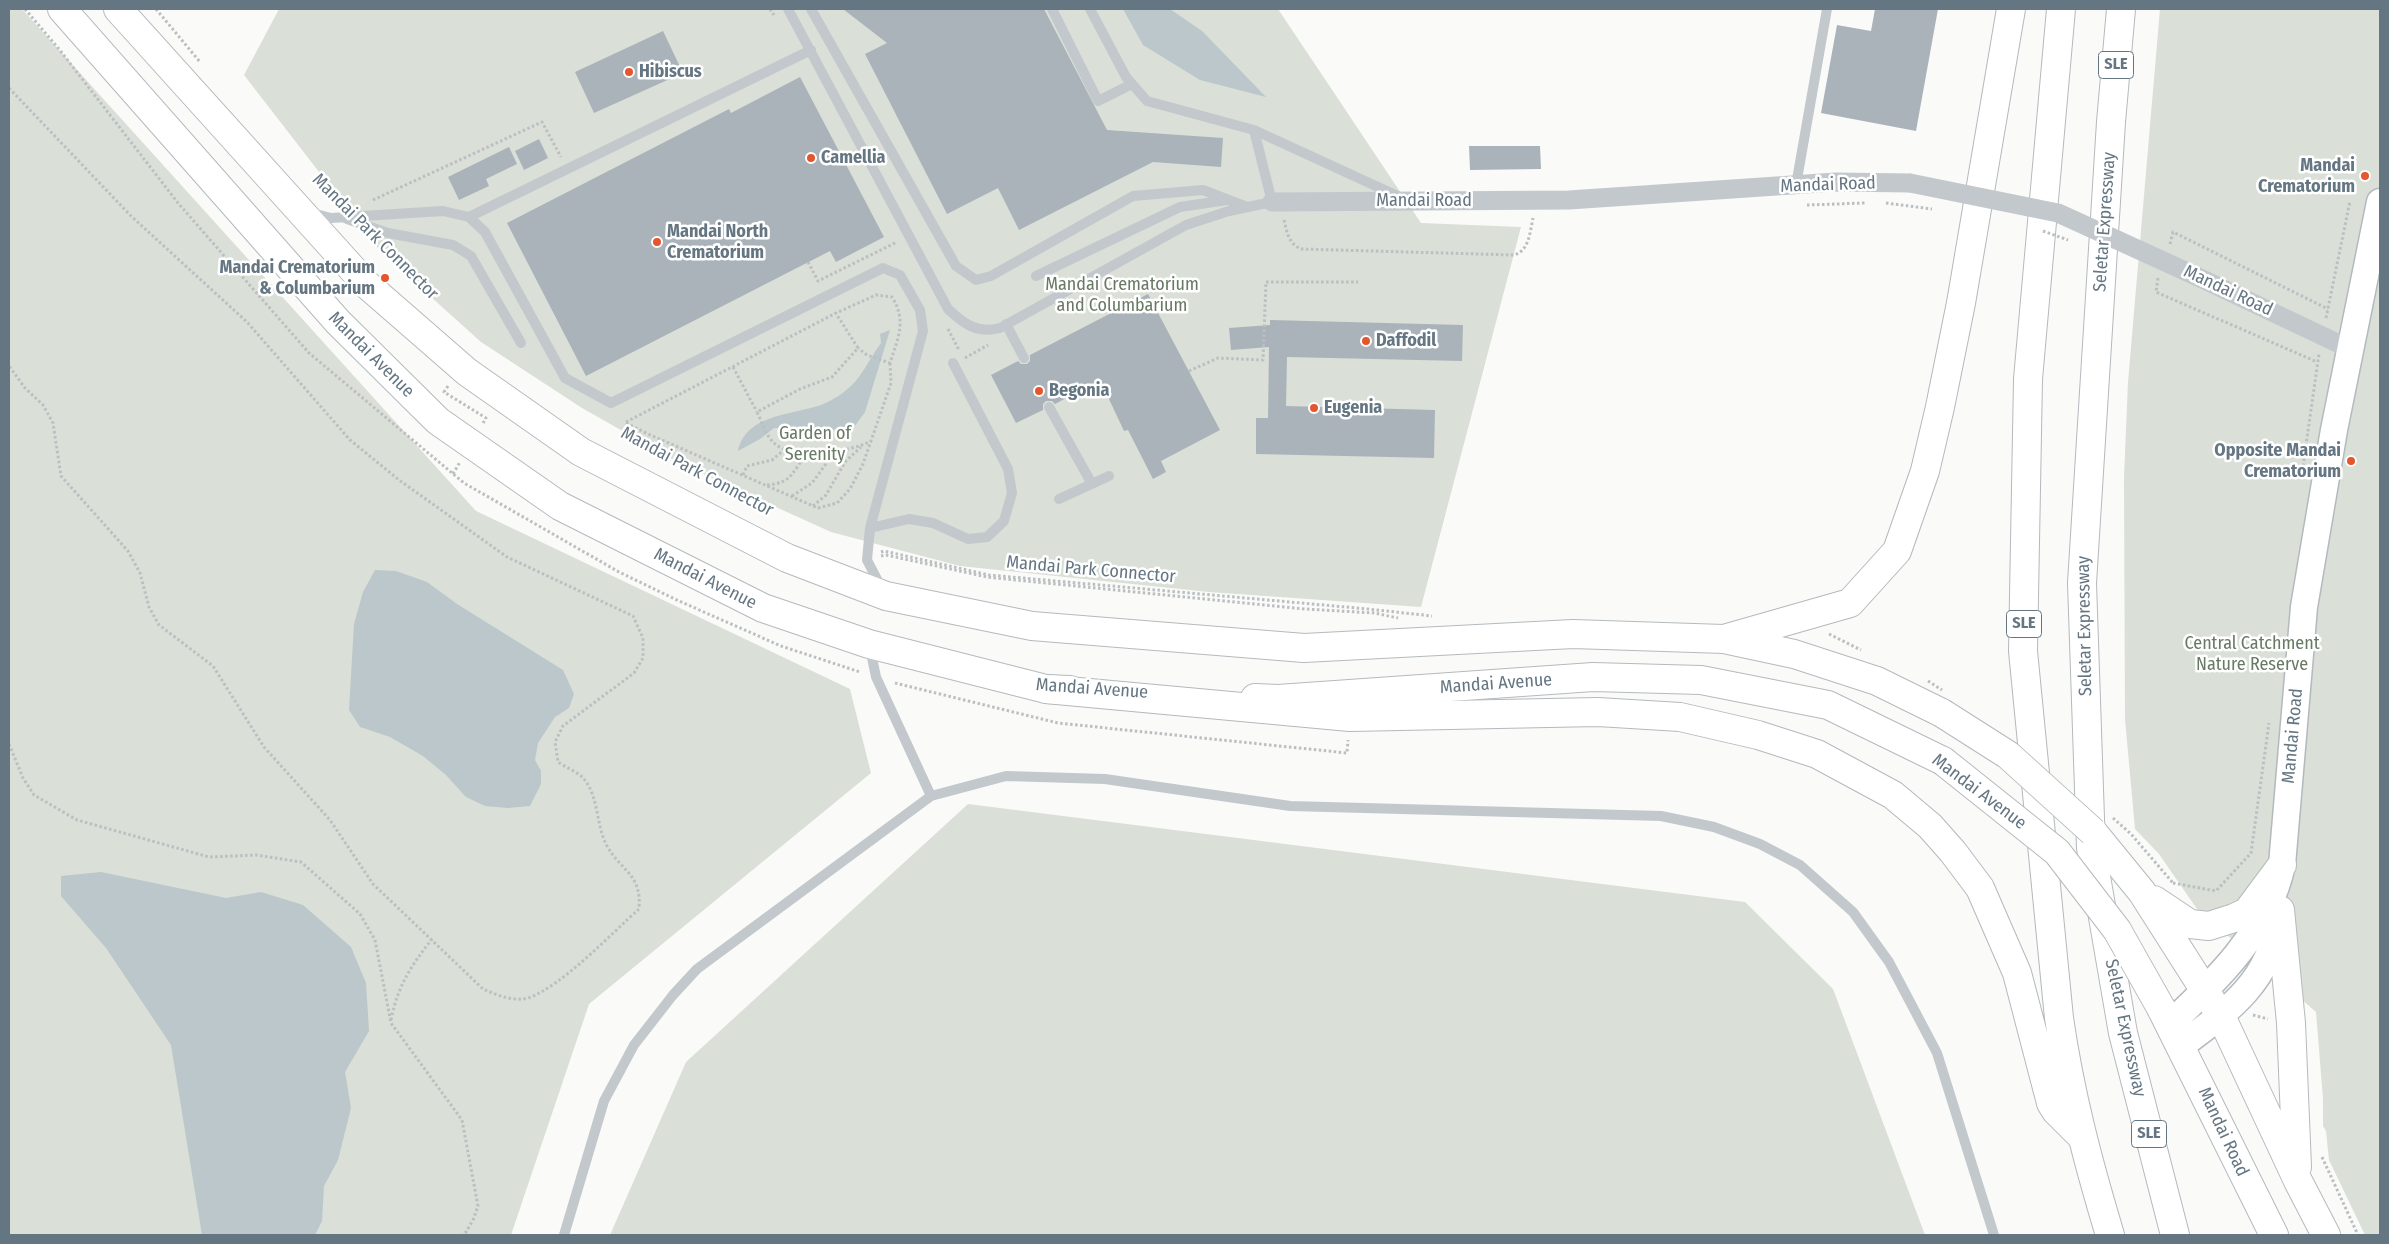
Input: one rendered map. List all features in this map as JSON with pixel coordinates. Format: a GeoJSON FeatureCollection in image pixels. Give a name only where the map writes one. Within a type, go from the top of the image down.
{"type":"FeatureCollection","features":[{"type":"Feature","properties":{"kind":"main road","name":"Mandai Avenue"},"geometry":{"type":"LineString","coordinates":[[62,9],[338,322],[438,421],[560,506],[763,608],[869,644],[1046,689],[1278,699],[1593,677],[1702,680],[1828,705],[1942,761],[2057,852],[2117,930],[2171,1026]]}},
{"type":"Feature","properties":{"kind":"main road"},"geometry":{"type":"LineString","coordinates":[[118,9],[366,284],[466,372],[581,452],[787,558],[886,596],[1032,626],[1304,648],[1573,634],[1724,640],[1794,654],[1876,681],[1942,713],[2008,755],[2093,832],[2142,892],[2221,1016],[2298,1181],[2326,1235]]}},
{"type":"Feature","properties":{"kind":"main road"},"geometry":{"type":"LineString","coordinates":[[1724,640],[1850,603],[1896,551],[1925,471],[1940,407],[1961,304],[2011,9]]}},
{"type":"Feature","properties":{"kind":"main road","name":"SLE"},"geometry":{"type":"LineString","coordinates":[[2061,9],[2028,379],[2023,651],[2059,1018],[2067,1071],[2081,1136],[2110,1235]]}},
{"type":"Feature","properties":{"kind":"main road","name":"Seletar Expressway"},"geometry":{"type":"LineString","coordinates":[[2121,9],[2111,122],[2082,583],[2091,848],[2123,1034],[2175,1235]]}},
{"type":"Feature","properties":{"kind":"main road","name":"Mandai Road"},"geometry":{"type":"LineString","coordinates":[[2171,1026],[2221,1016],[2242,995],[2269,960],[2276,941],[2304,607],[2334,430],[2352,350],[2380,202]]}},
{"type":"Feature","properties":{"kind":"main road"},"geometry":{"type":"LineString","coordinates":[[1046,689],[1350,717],[1598,712],[1680,717],[1758,735],[1817,754],[1893,795],[1930,826],[1953,852],[1980,888],[2017,973],[2051,1103],[2056,1111],[2081,1136]]}},
{"type":"Feature","properties":{"kind":"main road"},"geometry":{"type":"LineString","coordinates":[[2142,892],[2190,924],[2209,926],[2247,912],[2280,887]]}},
{"type":"Feature","properties":{"kind":"main road"},"geometry":{"type":"LineString","coordinates":[[2280,887],[2291,1022],[2298,1181]]}},
{"type":"Feature","properties":{"kind":"main road","name":"Mandai Road"},"geometry":{"type":"LineString","coordinates":[[2171,1026],[2239,953],[2280,887]]}},
{"type":"Feature","properties":{"kind":"main road","name":"Mandai Road"},"geometry":{"type":"LineString","coordinates":[[2171,1026],[2249,1188],[2274,1235]]}},
{"type":"Feature","properties":{"kind":"street","name":"Mandai Road"},"geometry":{"type":"LineString","coordinates":[[1277,208],[1336,201],[1569,200],[1836,182],[1910,183],[2058,213],[2352,350]]}},
{"type":"Feature","properties":{"kind":"lane"},"geometry":{"type":"LineString","coordinates":[[788,9],[948,308],[966,324],[987,331],[1006,324],[1186,225],[1247,207]]}},
{"type":"Feature","properties":{"kind":"lane"},"geometry":{"type":"LineString","coordinates":[[810,9],[956,266],[976,280],[991,276],[1133,196],[1203,190],[1247,207],[1277,208],[1254,130]]}},
{"type":"Feature","properties":{"kind":"lane"},"geometry":{"type":"LineString","coordinates":[[1052,9],[1098,101],[1132,84]]}},
{"type":"Feature","properties":{"kind":"lane"},"geometry":{"type":"LineString","coordinates":[[1090,9],[1126,77],[1146,101],[1254,130],[1412,202]]}},
{"type":"Feature","properties":{"kind":"lane"},"geometry":{"type":"LineString","coordinates":[[1796,185],[1827,9]]}},
{"type":"Feature","properties":{"kind":"lane"},"geometry":{"type":"LineString","coordinates":[[469,218],[811,50]]}},
{"type":"Feature","properties":{"kind":"lane"},"geometry":{"type":"LineString","coordinates":[[274,180],[314,214],[327,218],[443,211],[469,218],[485,232],[565,378],[611,403],[883,268],[900,275],[920,310],[923,331],[870,528],[867,558],[880,584],[902,599]]}},
{"type":"Feature","properties":{"kind":"lane"},"geometry":{"type":"LineString","coordinates":[[1036,276],[1180,207],[1228,200]]}},
{"type":"Feature","properties":{"kind":"lane"},"geometry":{"type":"LineString","coordinates":[[347,217],[388,232],[453,245],[471,256],[521,343]]}},
{"type":"Feature","properties":{"kind":"lane"},"geometry":{"type":"LineString","coordinates":[[1006,324],[1024,358]]}},
{"type":"Feature","properties":{"kind":"lane"},"geometry":{"type":"LineString","coordinates":[[870,528],[909,519],[933,523],[968,540],[987,537],[1004,521],[1012,493],[1008,469],[953,363]]}},
{"type":"Feature","properties":{"kind":"lane"},"geometry":{"type":"LineString","coordinates":[[1049,407],[1092,484]]}},
{"type":"Feature","properties":{"kind":"lane"},"geometry":{"type":"LineString","coordinates":[[1059,499],[1109,476]]}},
{"type":"Feature","properties":{"kind":"lane"},"geometry":{"type":"LineString","coordinates":[[869,644],[876,677],[931,796]]}},
{"type":"Feature","properties":{"kind":"lane"},"geometry":{"type":"LineString","coordinates":[[564,1235],[604,1101],[634,1045],[672,996],[697,969],[931,796],[1006,776],[1105,779],[1290,806],[1661,816],[1714,827],[1760,844],[1800,865],[1853,912],[1889,962],[1936,1053],[1994,1235]]}},
{"type":"Feature","properties":{"kind":"path"},"geometry":{"type":"LineString","coordinates":[[156,9],[205,68]]}},
{"type":"Feature","properties":{"kind":"path"},"geometry":{"type":"LineString","coordinates":[[9,88],[131,216],[247,322],[350,440],[399,480],[507,557],[633,616],[643,638],[643,658],[634,673],[563,726],[555,742],[558,762],[584,779],[590,791],[606,845],[636,882],[640,894],[639,908],[551,987],[526,998],[502,997],[483,989],[374,884],[330,820],[264,747],[213,666],[160,625],[149,607],[140,572],[128,551],[61,476],[53,423],[43,405],[25,388],[9,366]]}},
{"type":"Feature","properties":{"kind":"path"},"geometry":{"type":"LineString","coordinates":[[347,217],[351,210],[542,122],[563,161]]}},
{"type":"Feature","properties":{"kind":"path"},"geometry":{"type":"LineString","coordinates":[[1801,205],[1867,203]]}},
{"type":"Feature","properties":{"kind":"path"},"geometry":{"type":"LineString","coordinates":[[1876,203],[1935,209]]}},
{"type":"Feature","properties":{"kind":"path"},"geometry":{"type":"LineString","coordinates":[[1277,208],[1289,240],[1294,246],[1301,249],[1514,255],[1519,254],[1525,248],[1535,213]]}},
{"type":"Feature","properties":{"kind":"path"},"geometry":{"type":"LineString","coordinates":[[2041,230],[2069,241]]}},
{"type":"Feature","properties":{"kind":"path"},"geometry":{"type":"LineString","coordinates":[[2161,243],[2170,247],[2173,232],[2328,309]]}},
{"type":"Feature","properties":{"kind":"path"},"geometry":{"type":"LineString","coordinates":[[818,281],[900,241]]}},
{"type":"Feature","properties":{"kind":"path"},"geometry":{"type":"LineString","coordinates":[[808,262],[826,296],[858,348],[867,355],[890,363]]}},
{"type":"Feature","properties":{"kind":"path"},"geometry":{"type":"LineString","coordinates":[[2158,275],[2156,292],[2317,362]]}},
{"type":"Feature","properties":{"kind":"path"},"geometry":{"type":"LineString","coordinates":[[1189,371],[1218,358],[1263,360],[1266,282],[1358,282]]}},
{"type":"Feature","properties":{"kind":"path"},"geometry":{"type":"LineString","coordinates":[[876,295],[892,298],[900,310],[900,330],[890,363],[891,383],[863,464],[850,489],[837,503],[818,508],[626,422],[836,313],[876,295]]}},
{"type":"Feature","properties":{"kind":"path"},"geometry":{"type":"LineString","coordinates":[[757,412],[800,389],[832,377],[858,348]]}},
{"type":"Feature","properties":{"kind":"path"},"geometry":{"type":"LineString","coordinates":[[733,367],[768,435],[774,443],[784,450],[822,453],[862,446]]}},
{"type":"Feature","properties":{"kind":"path"},"geometry":{"type":"LineString","coordinates":[[813,506],[826,495],[845,462],[862,446],[871,441]]}},
{"type":"Feature","properties":{"kind":"path"},"geometry":{"type":"LineString","coordinates":[[743,475],[747,466],[772,460],[784,450]]}},
{"type":"Feature","properties":{"kind":"path"},"geometry":{"type":"LineString","coordinates":[[791,496],[812,483],[832,454],[840,451]]}},
{"type":"Feature","properties":{"kind":"path"},"geometry":{"type":"LineString","coordinates":[[765,485],[780,484],[792,476],[798,463],[808,452]]}},
{"type":"Feature","properties":{"kind":"path","name":"Mandai Park Connector"},"geometry":{"type":"LineString","coordinates":[[867,558],[884,550],[990,575],[1434,616]]}},
{"type":"Feature","properties":{"kind":"path"},"geometry":{"type":"LineString","coordinates":[[867,558],[886,555],[988,577],[1305,609],[1374,612],[1400,619]]}},
{"type":"Feature","properties":{"kind":"path"},"geometry":{"type":"LineString","coordinates":[[9,744],[34,795],[78,820],[209,857],[256,855],[301,862],[360,914],[376,940],[391,1023],[462,1120],[478,1206],[473,1220],[462,1235]]}},
{"type":"Feature","properties":{"kind":"path"},"geometry":{"type":"LineString","coordinates":[[391,1023],[396,997],[409,968],[432,939]]}},
{"type":"Feature","properties":{"kind":"path"},"geometry":{"type":"LineString","coordinates":[[2322,1152],[2322,1161],[2358,1235]]}},
{"type":"Feature","properties":{"kind":"green space"},"geometry":{"type":"Polygon","coordinates":[[[9,9],[22,9],[476,511],[850,689],[871,773],[589,1004],[511,1235],[9,1235],[9,9]]]}},
{"type":"Feature","properties":{"kind":"green space","name":"Mandai Crematorium and Columbarium"},"geometry":{"type":"Polygon","coordinates":[[[279,9],[1278,9],[1421,223],[1521,227],[1421,607],[1209,592],[960,566],[831,532],[681,464],[582,408],[481,342],[381,252],[244,75],[279,9]]]}},
{"type":"Feature","properties":{"kind":"green space","name":"Central Catchment Nature Reserve"},"geometry":{"type":"Polygon","coordinates":[[[2160,9],[2380,9],[2380,1235],[2365,1235],[2329,1160],[2326,1131],[2323,1126],[2323,1099],[2316,1012],[2197,909],[2159,854],[2135,829],[2125,719],[2124,477],[2128,382],[2160,9]]]}},
{"type":"Feature","properties":{"kind":"green space"},"geometry":{"type":"Polygon","coordinates":[[[968,804],[1745,902],[1833,989],[1925,1235],[610,1235],[686,1062],[968,804]]]}},
{"type":"Feature","properties":{"kind":"shaded area"},"geometry":{"type":"Polygon","coordinates":[[[1123,9],[1170,9],[1202,31],[1266,97],[1200,80],[1143,45],[1123,9]]]}},
{"type":"Feature","properties":{"kind":"shaded area"},"geometry":{"type":"Polygon","coordinates":[[[890,330],[865,412],[852,430],[774,428],[760,439],[738,451],[743,439],[750,430],[760,423],[784,414],[821,405],[844,392],[860,375],[881,343],[880,334],[890,330]]]}},
{"type":"Feature","properties":{"kind":"shaded area"},"geometry":{"type":"Polygon","coordinates":[[[375,570],[396,571],[427,582],[457,604],[563,670],[574,694],[569,708],[555,717],[538,743],[535,760],[541,771],[541,784],[530,806],[508,808],[485,806],[466,797],[446,775],[423,756],[390,737],[360,727],[349,710],[354,624],[363,592],[375,570]]]}},
{"type":"Feature","properties":{"kind":"shaded area"},"geometry":{"type":"Polygon","coordinates":[[[101,872],[226,898],[261,892],[303,905],[351,947],[366,983],[369,1031],[345,1072],[351,1108],[338,1160],[324,1186],[322,1221],[315,1235],[202,1235],[171,1045],[106,948],[61,896],[61,876],[101,872]]]}},
{"type":"Feature","properties":{"kind":"building"},"geometry":{"type":"Polygon","coordinates":[[[843,9],[1044,9],[1107,130],[1223,138],[1221,167],[1153,162],[1019,230],[998,188],[947,214],[865,54],[887,43],[843,9]]]}},
{"type":"Feature","properties":{"kind":"building"},"geometry":{"type":"Polygon","coordinates":[[[1875,9],[1938,9],[1916,131],[1821,113],[1837,25],[1871,31],[1875,9]]]}},
{"type":"Feature","properties":{"kind":"building","name":"Hibiscus"},"geometry":{"type":"Polygon","coordinates":[[[663,31],[683,73],[594,113],[575,72],[663,31]]]}},
{"type":"Feature","properties":{"kind":"building","name":"Mandai North Crematorium"},"geometry":{"type":"Polygon","coordinates":[[[800,77],[884,237],[836,262],[830,251],[586,376],[507,223],[729,109],[731,113],[800,77]]]}},
{"type":"Feature","properties":{"kind":"building"},"geometry":{"type":"Polygon","coordinates":[[[539,139],[548,158],[524,170],[515,151],[539,139]]]}},
{"type":"Feature","properties":{"kind":"building"},"geometry":{"type":"Polygon","coordinates":[[[1469,146],[1540,146],[1541,169],[1470,170],[1469,146]]]}},
{"type":"Feature","properties":{"kind":"building"},"geometry":{"type":"Polygon","coordinates":[[[509,147],[517,164],[486,179],[489,186],[459,200],[448,177],[509,147]]]}},
{"type":"Feature","properties":{"kind":"building","name":"Begonia"},"geometry":{"type":"Polygon","coordinates":[[[1148,294],[1220,430],[1161,461],[1166,472],[1153,479],[1128,430],[1124,431],[1100,380],[1055,404],[1052,401],[1046,401],[1043,404],[1043,410],[1016,423],[991,375],[1018,361],[1021,364],[1027,364],[1030,361],[1030,355],[1148,294]]]}},
{"type":"Feature","properties":{"kind":"building"},"geometry":{"type":"Polygon","coordinates":[[[1270,320],[1463,325],[1462,361],[1287,357],[1286,406],[1435,410],[1434,458],[1256,454],[1256,418],[1268,418],[1269,347],[1231,350],[1229,328],[1270,325],[1270,320]]]}},
{"type":"Feature","properties":{"kind":"place","name":"Hibiscus"},"geometry":{"type":"Point","coordinates":[629,72]}},
{"type":"Feature","properties":{"kind":"place","name":"Camellia"},"geometry":{"type":"Point","coordinates":[811,158]}},
{"type":"Feature","properties":{"kind":"place","name":"Mandai Crematorium"},"geometry":{"type":"Point","coordinates":[2365,176]}},
{"type":"Feature","properties":{"kind":"place","name":"Mandai North Crematorium"},"geometry":{"type":"Point","coordinates":[657,242]}},
{"type":"Feature","properties":{"kind":"place","name":"Mandai Crematorium & Columbarium"},"geometry":{"type":"Point","coordinates":[385,278]}},
{"type":"Feature","properties":{"kind":"place","name":"Daffodil"},"geometry":{"type":"Point","coordinates":[1366,341]}},
{"type":"Feature","properties":{"kind":"place","name":"Begonia"},"geometry":{"type":"Point","coordinates":[1039,391]}},
{"type":"Feature","properties":{"kind":"place","name":"Eugenia"},"geometry":{"type":"Point","coordinates":[1314,408]}},
{"type":"Feature","properties":{"kind":"place","name":"Opposite Mandai Crematorium"},"geometry":{"type":"Point","coordinates":[2351,461]}},
{"type":"Feature","properties":{"kind":"park label","name":"Garden of Serenity"},"geometry":{"type":"Point","coordinates":[815,444]}}]}
